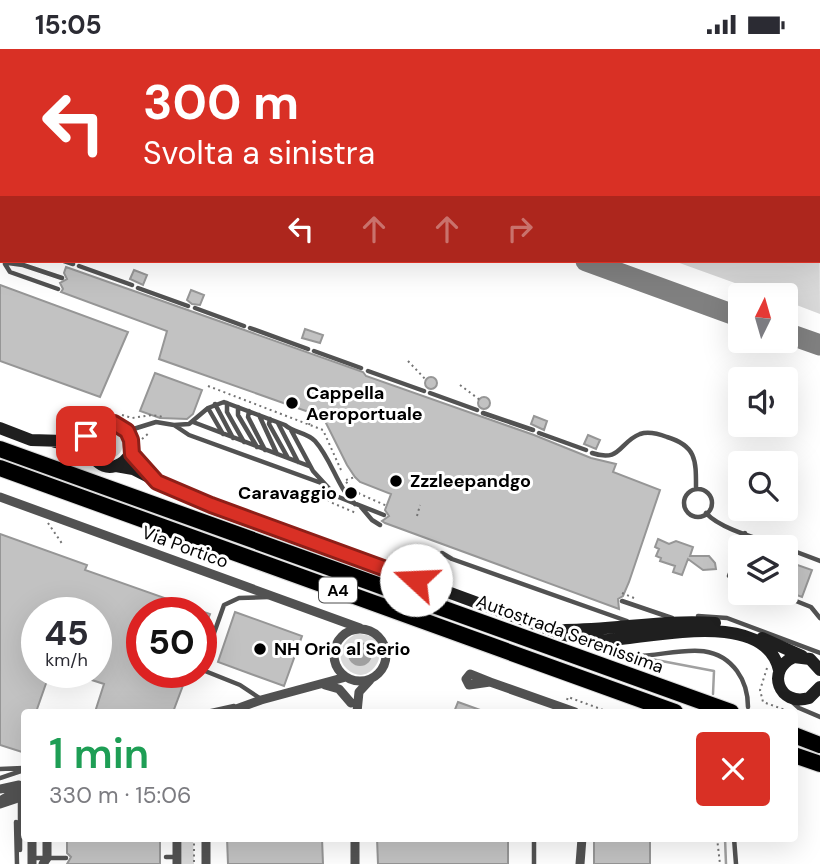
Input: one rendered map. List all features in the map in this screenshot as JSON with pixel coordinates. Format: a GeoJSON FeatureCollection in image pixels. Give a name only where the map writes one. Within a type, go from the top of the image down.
{"type":"FeatureCollection","features":[{"type":"Feature","properties":{"kind":"highway","name":"Autostrada Serenissima"},"geometry":{"type":"LineString","coordinates":[[0,449],[723,709]]}},
{"type":"Feature","properties":{"kind":"highway","name":"A4"},"geometry":{"type":"LineString","coordinates":[[0,468],[667,709]]}},
{"type":"Feature","properties":{"kind":"highway"},"geometry":{"type":"LineString","coordinates":[[798,737],[820,745]]}},
{"type":"Feature","properties":{"kind":"highway"},"geometry":{"type":"LineString","coordinates":[[798,756],[820,764]]}},
{"type":"Feature","properties":{"kind":"main road"},"geometry":{"type":"LineString","coordinates":[[90,456],[87,444],[90,433],[96,426],[106,422],[117,424],[127,431],[136,459],[157,482]]}},
{"type":"Feature","properties":{"kind":"main road"},"geometry":{"type":"LineString","coordinates":[[0,428],[31,440],[79,447],[101,465],[133,469],[211,505],[571,636],[596,643],[699,631],[725,631],[768,648],[775,657],[773,669],[778,682],[787,696],[806,699],[813,696],[820,687]]}},
{"type":"Feature","properties":{"kind":"main road"},"geometry":{"type":"LineString","coordinates":[[55,442],[90,433]]}},
{"type":"Feature","properties":{"kind":"main road"},"geometry":{"type":"LineString","coordinates":[[116,466],[127,457],[131,448]]}},
{"type":"Feature","properties":{"kind":"main road"},"geometry":{"type":"LineString","coordinates":[[555,629],[595,630],[667,623],[726,624],[815,660]]}},
{"type":"Feature","properties":{"kind":"main road"},"geometry":{"type":"LineString","coordinates":[[773,669],[787,660],[815,660]]}},
{"type":"Feature","properties":{"kind":"street","name":"Via Portico"},"geometry":{"type":"LineString","coordinates":[[0,497],[359,628]]}},
{"type":"Feature","properties":{"kind":"street"},"geometry":{"type":"LineString","coordinates":[[351,707],[350,687],[346,677],[336,666],[334,650],[343,635],[359,628],[375,633],[382,639],[386,649],[386,662],[382,670],[359,692],[357,709]]}},
{"type":"Feature","properties":{"kind":"street"},"geometry":{"type":"LineString","coordinates":[[237,709],[346,677],[359,681],[371,679]]}},
{"type":"Feature","properties":{"kind":"street"},"geometry":{"type":"LineString","coordinates":[[490,682],[566,709]]}},
{"type":"Feature","properties":{"kind":"street"},"geometry":{"type":"LineString","coordinates":[[320,684],[339,689],[351,707]]}},
{"type":"Feature","properties":{"kind":"street"},"geometry":{"type":"LineString","coordinates":[[0,789],[21,786]]}},
{"type":"Feature","properties":{"kind":"street"},"geometry":{"type":"LineString","coordinates":[[0,803],[21,787]]}},
{"type":"Feature","properties":{"kind":"street"},"geometry":{"type":"LineString","coordinates":[[0,803],[21,797]]}},
{"type":"Feature","properties":{"kind":"street"},"geometry":{"type":"LineString","coordinates":[[32,842],[32,861]]}},
{"type":"Feature","properties":{"kind":"street"},"geometry":{"type":"LineString","coordinates":[[45,861],[47,842]]}},
{"type":"Feature","properties":{"kind":"street"},"geometry":{"type":"LineString","coordinates":[[177,842],[177,860]]}},
{"type":"Feature","properties":{"kind":"street"},"geometry":{"type":"LineString","coordinates":[[205,842],[206,864]]}},
{"type":"Feature","properties":{"kind":"street"},"geometry":{"type":"LineString","coordinates":[[355,842],[355,864]]}},
{"type":"Feature","properties":{"kind":"street"},"geometry":{"type":"LineString","coordinates":[[576,842],[580,860]]}},
{"type":"Feature","properties":{"kind":"street"},"geometry":{"type":"LineString","coordinates":[[580,860],[582,842]]}},
{"type":"Feature","properties":{"kind":"lane"},"geometry":{"type":"LineString","coordinates":[[6,263],[23,265],[62,278]]}},
{"type":"Feature","properties":{"kind":"lane"},"geometry":{"type":"LineString","coordinates":[[6,263],[10,272],[58,289]]}},
{"type":"Feature","properties":{"kind":"lane"},"geometry":{"type":"LineString","coordinates":[[79,266],[132,285]]}},
{"type":"Feature","properties":{"kind":"lane"},"geometry":{"type":"LineString","coordinates":[[138,288],[188,306]]}},
{"type":"Feature","properties":{"kind":"lane"},"geometry":{"type":"LineString","coordinates":[[195,308],[308,349]]}},
{"type":"Feature","properties":{"kind":"lane"},"geometry":{"type":"LineString","coordinates":[[314,351],[361,368]]}},
{"type":"Feature","properties":{"kind":"lane"},"geometry":{"type":"LineString","coordinates":[[368,371],[533,431]]}},
{"type":"Feature","properties":{"kind":"lane"},"geometry":{"type":"LineString","coordinates":[[227,403],[227,412],[245,443]]}},
{"type":"Feature","properties":{"kind":"lane"},"geometry":{"type":"LineString","coordinates":[[127,431],[156,422],[189,424],[215,404],[227,403],[270,418],[313,439],[345,494],[380,525]]}},
{"type":"Feature","properties":{"kind":"lane"},"geometry":{"type":"LineString","coordinates":[[215,404],[233,439]]}},
{"type":"Feature","properties":{"kind":"lane"},"geometry":{"type":"LineString","coordinates":[[238,407],[238,415],[257,448]]}},
{"type":"Feature","properties":{"kind":"lane"},"geometry":{"type":"LineString","coordinates":[[208,408],[223,434]]}},
{"type":"Feature","properties":{"kind":"lane"},"geometry":{"type":"LineString","coordinates":[[248,411],[248,417],[265,451]]}},
{"type":"Feature","properties":{"kind":"lane"},"geometry":{"type":"LineString","coordinates":[[259,414],[259,420],[278,455]]}},
{"type":"Feature","properties":{"kind":"lane"},"geometry":{"type":"LineString","coordinates":[[270,418],[269,423],[288,459]]}},
{"type":"Feature","properties":{"kind":"lane"},"geometry":{"type":"LineString","coordinates":[[277,421],[298,463]]}},
{"type":"Feature","properties":{"kind":"lane"},"geometry":{"type":"LineString","coordinates":[[192,422],[311,467]]}},
{"type":"Feature","properties":{"kind":"lane"},"geometry":{"type":"LineString","coordinates":[[174,425],[189,435],[324,484]]}},
{"type":"Feature","properties":{"kind":"lane"},"geometry":{"type":"LineString","coordinates":[[290,429],[311,467],[324,484],[342,500],[384,515]]}},
{"type":"Feature","properties":{"kind":"lane"},"geometry":{"type":"LineString","coordinates":[[539,433],[586,450]]}},
{"type":"Feature","properties":{"kind":"lane"},"geometry":{"type":"LineString","coordinates":[[592,453],[601,456],[613,455],[636,436],[646,433],[680,441],[689,447],[694,456],[696,489]]}},
{"type":"Feature","properties":{"kind":"lane"},"geometry":{"type":"LineString","coordinates":[[703,489],[710,496],[711,504],[706,513],[694,516],[684,507],[686,494],[703,489]]}},
{"type":"Feature","properties":{"kind":"lane"},"geometry":{"type":"LineString","coordinates":[[706,513],[711,519],[750,535]]}},
{"type":"Feature","properties":{"kind":"lane"},"geometry":{"type":"LineString","coordinates":[[442,553],[452,559],[624,621],[708,616],[727,618],[815,660]]}},
{"type":"Feature","properties":{"kind":"lane"},"geometry":{"type":"LineString","coordinates":[[798,553],[820,561]]}},
{"type":"Feature","properties":{"kind":"lane"},"geometry":{"type":"LineString","coordinates":[[217,623],[224,605],[239,598],[277,597]]}},
{"type":"Feature","properties":{"kind":"lane"},"geometry":{"type":"LineString","coordinates":[[622,601],[673,618]]}},
{"type":"Feature","properties":{"kind":"lane"},"geometry":{"type":"LineString","coordinates":[[798,602],[811,607],[820,618]]}},
{"type":"Feature","properties":{"kind":"lane"},"geometry":{"type":"LineString","coordinates":[[596,643],[613,654],[632,657],[695,650],[713,653],[729,662],[741,677],[748,697],[748,707]]}},
{"type":"Feature","properties":{"kind":"lane"},"geometry":{"type":"LineString","coordinates":[[217,676],[240,685],[261,700]]}},
{"type":"Feature","properties":{"kind":"lane"},"geometry":{"type":"LineString","coordinates":[[787,696],[799,708],[820,717]]}},
{"type":"Feature","properties":{"kind":"lane"},"geometry":{"type":"LineString","coordinates":[[218,709],[248,705]]}},
{"type":"Feature","properties":{"kind":"lane"},"geometry":{"type":"LineString","coordinates":[[0,769],[21,769]]}},
{"type":"Feature","properties":{"kind":"lane"},"geometry":{"type":"LineString","coordinates":[[0,778],[21,770]]}},
{"type":"Feature","properties":{"kind":"lane"},"geometry":{"type":"LineString","coordinates":[[16,822],[17,864]]}},
{"type":"Feature","properties":{"kind":"lane"},"geometry":{"type":"LineString","coordinates":[[20,850],[21,824]]}},
{"type":"Feature","properties":{"kind":"lane"},"geometry":{"type":"LineString","coordinates":[[534,842],[534,864]]}},
{"type":"Feature","properties":{"kind":"lane"},"geometry":{"type":"LineString","coordinates":[[735,842],[736,864]]}},
{"type":"Feature","properties":{"kind":"lane"},"geometry":{"type":"LineString","coordinates":[[166,857],[177,860]]}},
{"type":"Feature","properties":{"kind":"lane"},"geometry":{"type":"LineString","coordinates":[[32,861],[66,859]]}},
{"type":"Feature","properties":{"kind":"path"},"geometry":{"type":"LineString","coordinates":[[408,361],[427,381]]}},
{"type":"Feature","properties":{"kind":"path"},"geometry":{"type":"LineString","coordinates":[[460,385],[480,400]]}},
{"type":"Feature","properties":{"kind":"path"},"geometry":{"type":"LineString","coordinates":[[309,425],[313,413]]}},
{"type":"Feature","properties":{"kind":"path"},"geometry":{"type":"LineString","coordinates":[[117,415],[132,418],[152,415],[168,418]]}},
{"type":"Feature","properties":{"kind":"path"},"geometry":{"type":"LineString","coordinates":[[76,430],[93,418]]}},
{"type":"Feature","properties":{"kind":"path"},"geometry":{"type":"LineString","coordinates":[[333,453],[339,450]]}},
{"type":"Feature","properties":{"kind":"path"},"geometry":{"type":"LineString","coordinates":[[345,481],[355,477]]}},
{"type":"Feature","properties":{"kind":"path"},"geometry":{"type":"LineString","coordinates":[[311,485],[330,502],[356,513]]}},
{"type":"Feature","properties":{"kind":"path"},"geometry":{"type":"LineString","coordinates":[[417,516],[420,505]]}},
{"type":"Feature","properties":{"kind":"path"},"geometry":{"type":"LineString","coordinates":[[47,522],[63,545]]}},
{"type":"Feature","properties":{"kind":"path"},"geometry":{"type":"LineString","coordinates":[[773,669],[760,690],[763,702],[783,709]]}},
{"type":"Feature","properties":{"kind":"path"},"geometry":{"type":"LineString","coordinates":[[566,703],[568,697],[601,709]]}},
{"type":"Feature","properties":{"kind":"path"},"geometry":{"type":"LineString","coordinates":[[194,842],[194,864]]}},
{"type":"Feature","properties":{"kind":"path"},"geometry":{"type":"LineString","coordinates":[[717,842],[720,864]]}},
{"type":"Feature","properties":{"kind":"shaded area"},"geometry":{"type":"Polygon","coordinates":[[[680,263],[820,263],[820,314],[798,306],[798,283],[735,283],[680,263]]]}},
{"type":"Feature","properties":{"kind":"shaded area"},"geometry":{"type":"Polygon","coordinates":[[[109,430],[119,434],[123,444],[119,454],[109,458],[99,454],[95,444],[99,434],[109,430]]]}},
{"type":"Feature","properties":{"kind":"shaded area"},"geometry":{"type":"Polygon","coordinates":[[[356,634],[369,636],[377,642],[380,651],[374,668],[366,674],[357,675],[347,669],[341,659],[341,649],[347,640],[356,634]]]}},
{"type":"Feature","properties":{"kind":"shaded area"},"geometry":{"type":"Polygon","coordinates":[[[360,642],[368,646],[372,654],[368,662],[360,666],[352,662],[348,654],[352,646],[360,642]]]}},
{"type":"Feature","properties":{"kind":"shaded area"},"geometry":{"type":"Polygon","coordinates":[[[182,842],[193,842],[194,864],[182,864],[182,842]]]}},
{"type":"Feature","properties":{"kind":"building"},"geometry":{"type":"Polygon","coordinates":[[[66,267],[363,372],[366,376],[591,458],[616,464],[613,472],[660,490],[629,582],[623,596],[618,599],[619,609],[385,523],[382,521],[389,516],[385,510],[391,494],[360,482],[355,477],[323,417],[159,359],[167,331],[61,292],[63,289],[60,283],[67,279],[64,273],[66,267]]]}},
{"type":"Feature","properties":{"kind":"building"},"geometry":{"type":"Polygon","coordinates":[[[134,270],[147,275],[143,285],[130,279],[134,270]]]}},
{"type":"Feature","properties":{"kind":"building"},"geometry":{"type":"Polygon","coordinates":[[[0,285],[128,332],[100,397],[0,361],[0,285]]]}},
{"type":"Feature","properties":{"kind":"building"},"geometry":{"type":"Polygon","coordinates":[[[191,290],[204,295],[200,305],[187,300],[191,290]]]}},
{"type":"Feature","properties":{"kind":"building"},"geometry":{"type":"Polygon","coordinates":[[[305,329],[323,335],[320,343],[302,338],[305,329]]]}},
{"type":"Feature","properties":{"kind":"building"},"geometry":{"type":"Polygon","coordinates":[[[155,373],[202,390],[193,414],[187,419],[160,418],[140,411],[155,373]]]}},
{"type":"Feature","properties":{"kind":"building"},"geometry":{"type":"Polygon","coordinates":[[[431,377],[437,383],[431,389],[425,383],[431,377]]]}},
{"type":"Feature","properties":{"kind":"building"},"geometry":{"type":"Polygon","coordinates":[[[484,397],[490,403],[484,409],[478,403],[484,397]]]}},
{"type":"Feature","properties":{"kind":"building"},"geometry":{"type":"Polygon","coordinates":[[[534,416],[547,421],[544,430],[531,424],[534,416]]]}},
{"type":"Feature","properties":{"kind":"building"},"geometry":{"type":"Polygon","coordinates":[[[588,435],[600,440],[596,449],[584,444],[588,435]]]}},
{"type":"Feature","properties":{"kind":"building"},"geometry":{"type":"Polygon","coordinates":[[[0,534],[87,565],[85,570],[162,597],[126,597],[126,688],[182,688],[174,709],[96,709],[103,688],[112,688],[112,597],[21,597],[21,688],[44,688],[37,709],[21,709],[21,752],[0,745],[0,534]]]}},
{"type":"Feature","properties":{"kind":"building"},"geometry":{"type":"Polygon","coordinates":[[[658,539],[669,544],[676,541],[693,547],[690,556],[709,556],[716,569],[703,570],[688,559],[682,575],[673,572],[675,566],[660,561],[661,558],[656,556],[659,549],[655,547],[658,539]]]}},
{"type":"Feature","properties":{"kind":"building"},"geometry":{"type":"Polygon","coordinates":[[[798,565],[812,570],[802,597],[798,596],[798,565]]]}},
{"type":"Feature","properties":{"kind":"building"},"geometry":{"type":"Polygon","coordinates":[[[235,612],[302,636],[284,686],[218,662],[235,612]]]}},
{"type":"Feature","properties":{"kind":"building"},"geometry":{"type":"Polygon","coordinates":[[[458,702],[477,709],[455,709],[458,702]]]}},
{"type":"Feature","properties":{"kind":"building"},"geometry":{"type":"Polygon","coordinates":[[[67,842],[160,842],[160,864],[67,864],[71,857],[67,853],[67,842]]]}},
{"type":"Feature","properties":{"kind":"building"},"geometry":{"type":"Polygon","coordinates":[[[227,842],[322,842],[323,864],[228,864],[227,842]]]}},
{"type":"Feature","properties":{"kind":"building"},"geometry":{"type":"Polygon","coordinates":[[[377,842],[508,842],[508,864],[378,864],[377,842]]]}},
{"type":"Feature","properties":{"kind":"building"},"geometry":{"type":"Polygon","coordinates":[[[594,842],[650,842],[650,864],[594,864],[594,842]]]}},
{"type":"Feature","properties":{"kind":"waterway"},"geometry":{"type":"LineString","coordinates":[[651,659],[714,671],[713,694]]}},
{"type":"Feature","properties":{"kind":"waterway"},"geometry":{"type":"LineString","coordinates":[[725,842],[726,864]]}},
{"type":"Feature","properties":{"kind":"taxiway"},"geometry":{"type":"LineString","coordinates":[[592,263],[728,313]]}},
{"type":"Feature","properties":{"kind":"taxiway"},"geometry":{"type":"LineString","coordinates":[[798,337],[820,345]]}},
{"type":"Feature","properties":{"kind":"place","name":"Cappella Aeroportuale"},"geometry":{"type":"Point","coordinates":[292,403]}},
{"type":"Feature","properties":{"kind":"place","name":"Zzzleepandgo"},"geometry":{"type":"Point","coordinates":[396,481]}},
{"type":"Feature","properties":{"kind":"place","name":"Caravaggio"},"geometry":{"type":"Point","coordinates":[351,493]}},
{"type":"Feature","properties":{"kind":"place","name":"NH Orio al Serio"},"geometry":{"type":"Point","coordinates":[260,649]}},
{"type":"Feature","properties":{"kind":"route"},"geometry":{"type":"LineString","coordinates":[[86,436],[102,423],[117,424],[129,434],[132,454],[157,482],[211,505],[416,580]]}}]}
